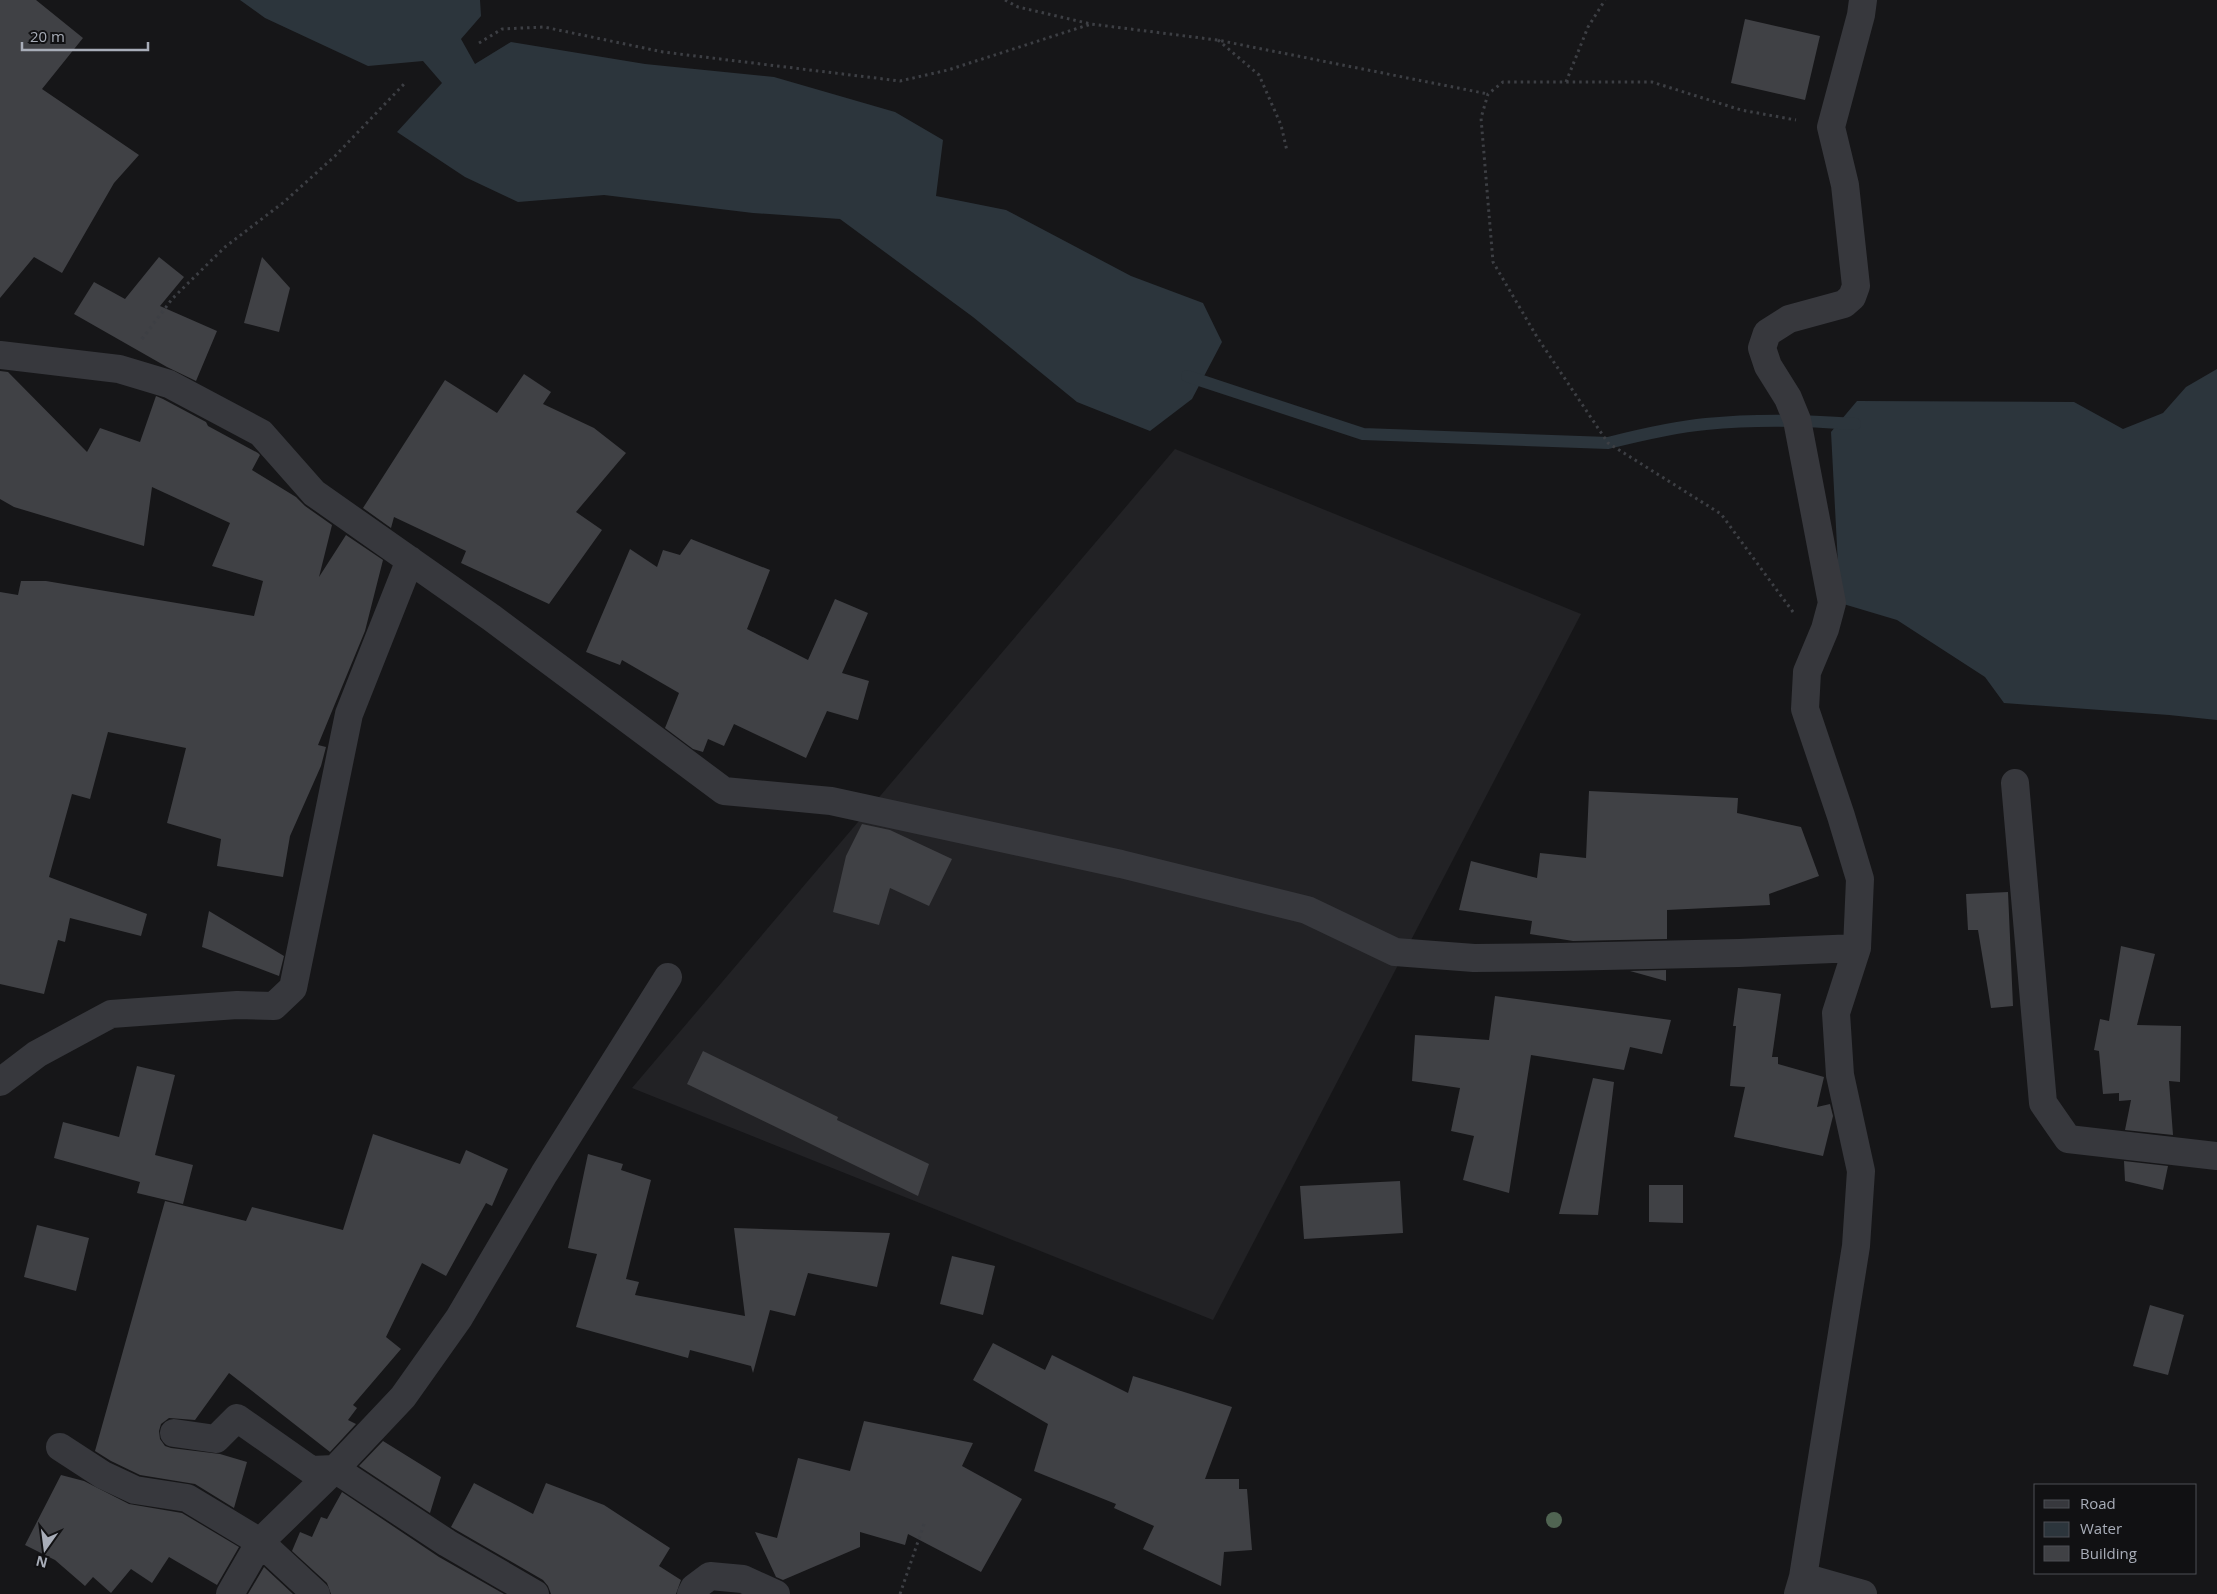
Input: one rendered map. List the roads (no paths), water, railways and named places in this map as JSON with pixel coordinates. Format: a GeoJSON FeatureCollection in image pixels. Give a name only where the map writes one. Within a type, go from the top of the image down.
{"type":"FeatureCollection","features":[{"type":"Feature","properties":{"kind":"street"},"geometry":{"type":"LineString","coordinates":[[1863,0],[1861,15],[1831,127],[1845,185],[1856,286],[1852,297],[1844,304],[1789,319],[1766,332],[1762,348],[1768,366],[1788,398],[1797,420],[1832,603],[1818,647],[1807,672],[1805,709],[1860,879],[1857,948],[1836,1013],[1840,1075],[1862,1171],[1856,1246],[1801,1586],[1864,1594]]}},
{"type":"Feature","properties":{"kind":"street"},"geometry":{"type":"LineString","coordinates":[[0,355],[118,369],[169,384],[261,433],[314,492],[523,641],[724,792],[830,802],[1121,864],[1307,910],[1395,952],[1474,958],[1739,953],[1857,948]]}},
{"type":"Feature","properties":{"kind":"street"},"geometry":{"type":"LineString","coordinates":[[0,1082],[37,1054],[111,1014],[237,1005],[274,1006],[293,988],[349,714],[410,560]]}},
{"type":"Feature","properties":{"kind":"street"},"geometry":{"type":"LineString","coordinates":[[2015,782],[2044,1103],[2068,1140],[2217,1156]]}},
{"type":"Feature","properties":{"kind":"street"},"geometry":{"type":"LineString","coordinates":[[230,1594],[260,1542],[335,1469],[403,1397],[459,1318],[544,1174],[668,977]]}},
{"type":"Feature","properties":{"kind":"street"},"geometry":{"type":"LineString","coordinates":[[174,1432],[216,1440],[237,1418],[310,1470],[335,1469],[447,1543],[535,1594]]}},
{"type":"Feature","properties":{"kind":"street"},"geometry":{"type":"LineString","coordinates":[[60,1447],[103,1474],[135,1490],[187,1498],[260,1542],[316,1594]]}},
{"type":"Feature","properties":{"kind":"street"},"geometry":{"type":"LineString","coordinates":[[691,1594],[694,1588],[710,1576],[742,1579],[776,1594]]}},
{"type":"Feature","properties":{"kind":"water"},"geometry":{"type":"Polygon","coordinates":[[[240,0],[480,0],[481,16],[461,39],[475,64],[511,42],[645,64],[774,77],[895,112],[943,140],[936,196],[1006,210],[1131,276],[1203,303],[1222,342],[1192,399],[1150,431],[1077,402],[973,317],[840,219],[753,213],[604,195],[518,202],[465,177],[397,132],[442,83],[423,61],[368,66],[265,18],[240,0]]]}},
{"type":"Feature","properties":{"kind":"water"},"geometry":{"type":"Polygon","coordinates":[[[2217,369],[2217,720],[2004,703],[1985,677],[1897,620],[1840,603],[1831,432],[1857,401],[2074,402],[2123,429],[2163,413],[2186,387],[2217,369]]]}},
{"type":"Feature","properties":{"kind":"waterway"},"geometry":{"type":"LineString","coordinates":[[1187,376],[1363,434],[1608,443],[1669,429],[1724,422],[1780,421],[1855,424]]}}]}
